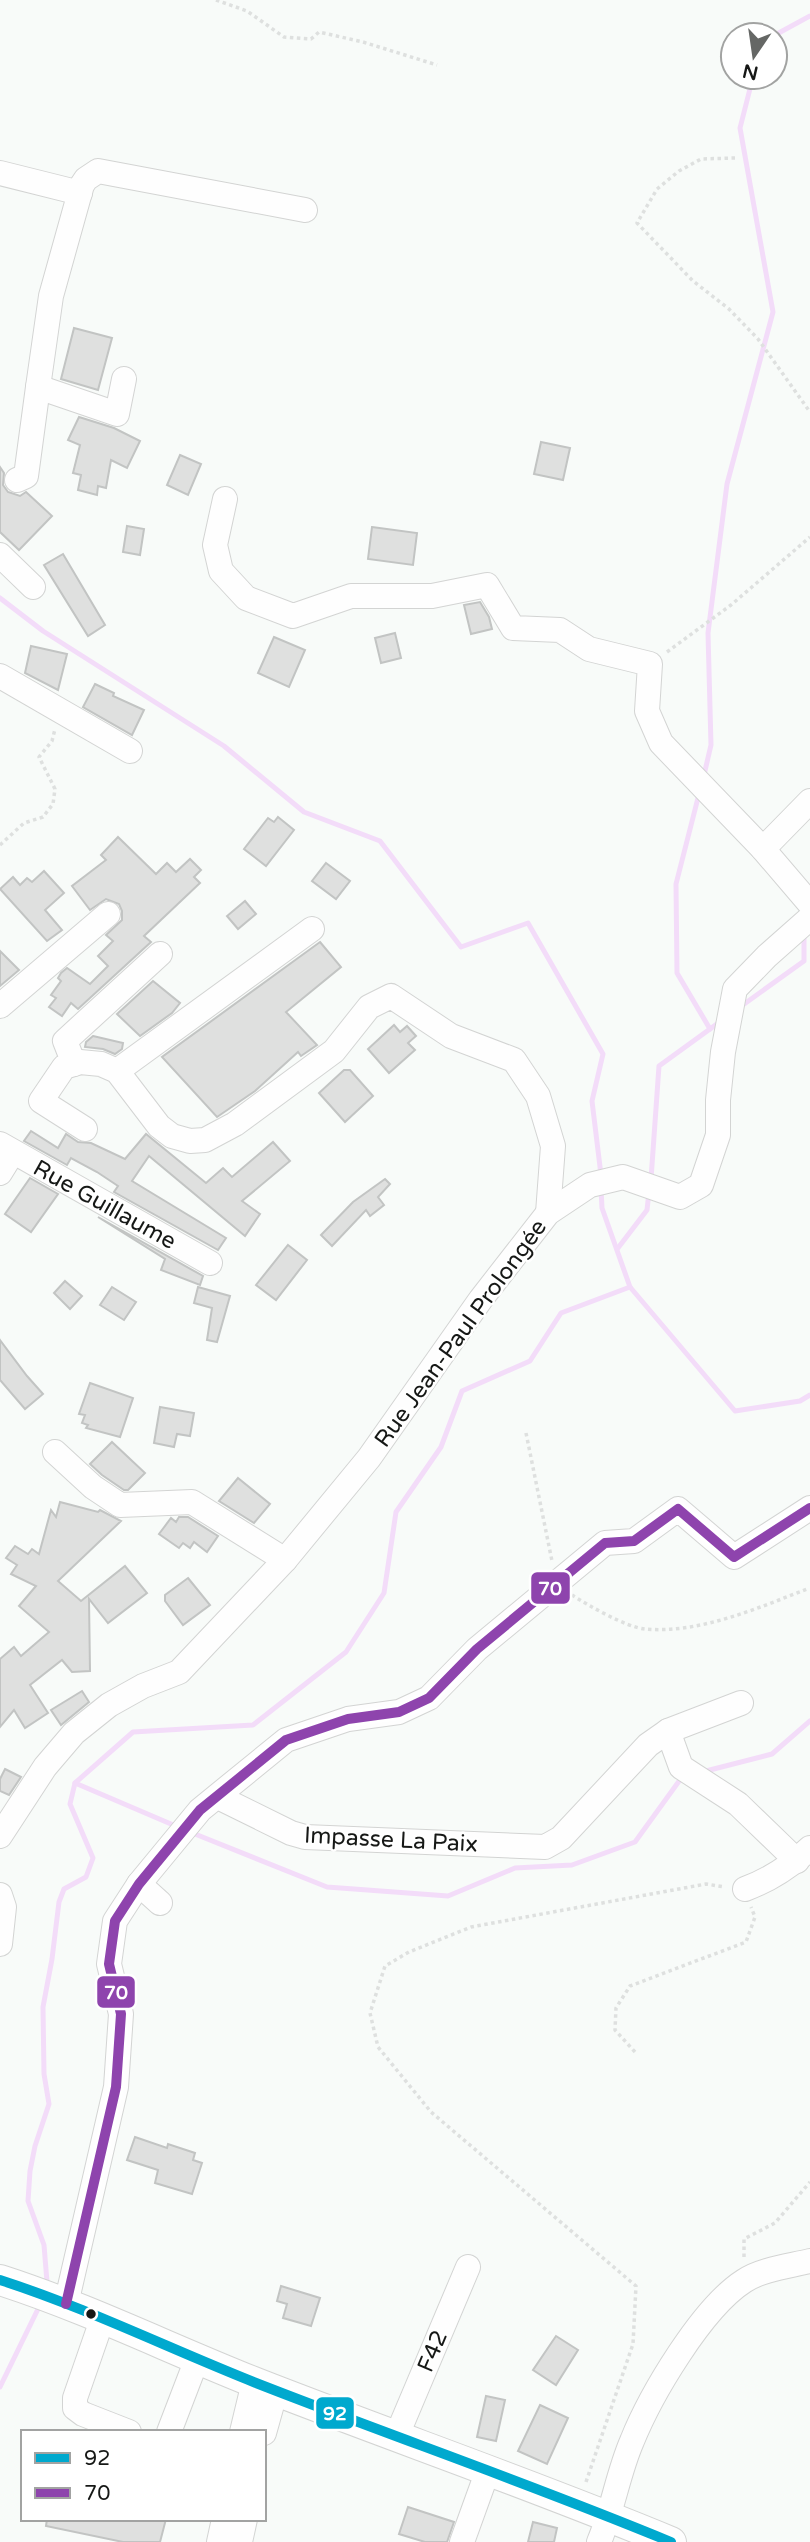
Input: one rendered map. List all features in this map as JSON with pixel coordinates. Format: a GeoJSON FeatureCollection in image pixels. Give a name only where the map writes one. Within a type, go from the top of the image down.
{"type":"FeatureCollection","features":[{"type":"Feature","properties":{"kind":"main road"},"geometry":{"type":"LineString","coordinates":[[0,2280],[66,2304],[265,2386],[578,2504],[605,2529],[671,2542]]}},
{"type":"Feature","properties":{"kind":"street"},"geometry":{"type":"LineString","coordinates":[[17,480],[26,476],[51,296],[86,179],[98,171],[305,210]]}},
{"type":"Feature","properties":{"kind":"street"},"geometry":{"type":"LineString","coordinates":[[0,173],[80,193]]}},
{"type":"Feature","properties":{"kind":"street"},"geometry":{"type":"LineString","coordinates":[[38,387],[117,414],[124,379]]}},
{"type":"Feature","properties":{"kind":"street"},"geometry":{"type":"LineString","coordinates":[[225,499],[215,545],[220,571],[246,598],[293,615],[351,596],[432,596],[487,585],[513,628],[560,630],[589,649],[650,664],[647,711],[661,743],[763,849],[810,904]]}},
{"type":"Feature","properties":{"kind":"street"},"geometry":{"type":"LineString","coordinates":[[0,555],[33,587]]}},
{"type":"Feature","properties":{"kind":"street"},"geometry":{"type":"LineString","coordinates":[[0,676],[130,751]]}},
{"type":"Feature","properties":{"kind":"street"},"geometry":{"type":"LineString","coordinates":[[763,849],[810,801]]}},
{"type":"Feature","properties":{"kind":"street"},"geometry":{"type":"LineString","coordinates":[[0,1006],[108,915]]}},
{"type":"Feature","properties":{"kind":"street","name":"Rue Jean-Paul Prolongée"},"geometry":{"type":"LineString","coordinates":[[0,1836],[45,1766],[74,1733],[109,1705],[144,1686],[179,1672],[285,1560],[369,1458],[481,1299],[548,1213],[590,1185],[624,1177],[680,1197],[701,1185],[718,1135],[718,1100],[723,1052],[735,989],[766,956],[810,918]]}},
{"type":"Feature","properties":{"kind":"street"},"geometry":{"type":"LineString","coordinates":[[117,1071],[312,929]]}},
{"type":"Feature","properties":{"kind":"street"},"geometry":{"type":"LineString","coordinates":[[74,1064],[65,1041],[160,954]]}},
{"type":"Feature","properties":{"kind":"street"},"geometry":{"type":"LineString","coordinates":[[85,1129],[41,1101],[65,1067],[74,1064],[101,1064],[117,1071],[159,1126],[172,1136],[190,1141],[205,1140],[235,1124],[334,1051],[369,1007],[391,996],[451,1036],[514,1060],[538,1096],[553,1146],[548,1213]]}},
{"type":"Feature","properties":{"kind":"street"},"geometry":{"type":"LineString","coordinates":[[0,1173],[6,1148]]}},
{"type":"Feature","properties":{"kind":"street","name":"Rue Guillaume"},"geometry":{"type":"LineString","coordinates":[[6,1148],[210,1263]]}},
{"type":"Feature","properties":{"kind":"street"},"geometry":{"type":"LineString","coordinates":[[55,1452],[93,1487],[120,1505],[192,1502],[285,1560]]}},
{"type":"Feature","properties":{"kind":"street"},"geometry":{"type":"LineString","coordinates":[[66,2304],[116,2087],[121,2014],[109,1964],[116,1921],[139,1884],[200,1810],[286,1740],[348,1719],[399,1712],[429,1698],[477,1649],[605,1543],[634,1541],[678,1509],[734,1557],[810,1508]]}},
{"type":"Feature","properties":{"kind":"street","name":"Impasse La Paix"},"geometry":{"type":"LineString","coordinates":[[218,1797],[291,1833],[305,1837],[545,1847],[561,1838],[648,1745],[668,1731],[741,1703]]}},
{"type":"Feature","properties":{"kind":"street"},"geometry":{"type":"LineString","coordinates":[[668,1731],[681,1767],[738,1804],[804,1854],[759,1884],[745,1889]]}},
{"type":"Feature","properties":{"kind":"street"},"geometry":{"type":"LineString","coordinates":[[139,1884],[160,1903]]}},
{"type":"Feature","properties":{"kind":"street"},"geometry":{"type":"LineString","coordinates":[[0,1895],[4,1907],[0,1944]]}},
{"type":"Feature","properties":{"kind":"street"},"geometry":{"type":"LineString","coordinates":[[605,2529],[631,2441],[672,2364],[711,2311],[744,2280],[810,2261]]}},
{"type":"Feature","properties":{"kind":"street","name":"F42"},"geometry":{"type":"LineString","coordinates":[[397,2435],[468,2267]]}},
{"type":"Feature","properties":{"kind":"street"},"geometry":{"type":"LineString","coordinates":[[102,2320],[75,2398],[75,2408],[83,2414],[124,2430]]}},
{"type":"Feature","properties":{"kind":"street"},"geometry":{"type":"LineString","coordinates":[[170,2430],[197,2359]]}},
{"type":"Feature","properties":{"kind":"street"},"geometry":{"type":"LineString","coordinates":[[243,2430],[265,2386]]}},
{"type":"Feature","properties":{"kind":"street"},"geometry":{"type":"LineString","coordinates":[[264,2430],[265,2386]]}},
{"type":"Feature","properties":{"kind":"street"},"geometry":{"type":"LineString","coordinates":[[462,2542],[488,2470]]}},
{"type":"Feature","properties":{"kind":"street"},"geometry":{"type":"LineString","coordinates":[[219,2542],[224,2521]]}},
{"type":"Feature","properties":{"kind":"street"},"geometry":{"type":"LineString","coordinates":[[240,2542],[245,2521]]}},
{"type":"Feature","properties":{"kind":"path"},"geometry":{"type":"LineString","coordinates":[[216,0],[247,11],[284,37],[311,39],[319,32],[363,42],[437,65]]}},
{"type":"Feature","properties":{"kind":"path"},"geometry":{"type":"LineString","coordinates":[[735,158],[701,159],[679,171],[657,189],[637,223],[693,281],[729,309],[758,339],[810,412]]}},
{"type":"Feature","properties":{"kind":"path"},"geometry":{"type":"LineString","coordinates":[[650,664],[731,605],[810,537]]}},
{"type":"Feature","properties":{"kind":"path"},"geometry":{"type":"LineString","coordinates":[[0,845],[23,823],[43,817],[53,804],[55,789],[40,757],[52,741],[60,710]]}},
{"type":"Feature","properties":{"kind":"path"},"geometry":{"type":"LineString","coordinates":[[526,1433],[556,1584],[593,1609],[644,1629],[695,1626],[750,1611],[807,1589]]}},
{"type":"Feature","properties":{"kind":"path"},"geometry":{"type":"LineString","coordinates":[[578,2504],[633,2344],[636,2286],[431,2112],[378,2047],[370,2013],[385,1966],[409,1952],[471,1927],[706,1885],[745,1889],[755,1917],[746,1942],[630,1986],[616,2008],[615,2031],[635,2052]]}},
{"type":"Feature","properties":{"kind":"path"},"geometry":{"type":"LineString","coordinates":[[744,2280],[744,2239],[775,2223],[810,2182]]}},
{"type":"Feature","properties":{"kind":"building"},"geometry":{"type":"Polygon","coordinates":[[[74,328],[112,338],[98,390],[61,379],[74,328]]]}},
{"type":"Feature","properties":{"kind":"building"},"geometry":{"type":"Polygon","coordinates":[[[79,417],[114,428],[140,441],[127,468],[111,460],[106,488],[98,486],[97,495],[78,490],[81,475],[73,473],[80,445],[68,440],[79,417]]]}},
{"type":"Feature","properties":{"kind":"building"},"geometry":{"type":"Polygon","coordinates":[[[541,442],[570,448],[563,480],[534,474],[541,442]]]}},
{"type":"Feature","properties":{"kind":"building"},"geometry":{"type":"Polygon","coordinates":[[[180,455],[201,464],[188,495],[167,485],[180,455]]]}},
{"type":"Feature","properties":{"kind":"building"},"geometry":{"type":"Polygon","coordinates":[[[0,467],[4,473],[3,485],[8,492],[20,496],[26,492],[52,516],[19,550],[0,532],[0,467]]]}},
{"type":"Feature","properties":{"kind":"building"},"geometry":{"type":"Polygon","coordinates":[[[127,526],[144,529],[140,555],[123,552],[127,526]]]}},
{"type":"Feature","properties":{"kind":"building"},"geometry":{"type":"Polygon","coordinates":[[[372,527],[417,533],[413,565],[368,559],[372,527]]]}},
{"type":"Feature","properties":{"kind":"building"},"geometry":{"type":"Polygon","coordinates":[[[63,554],[105,625],[88,636],[44,565],[63,554]]]}},
{"type":"Feature","properties":{"kind":"building"},"geometry":{"type":"Polygon","coordinates":[[[480,602],[489,617],[492,629],[471,634],[464,605],[480,602]]]}},
{"type":"Feature","properties":{"kind":"building"},"geometry":{"type":"Polygon","coordinates":[[[395,633],[401,658],[381,663],[375,638],[395,633]]]}},
{"type":"Feature","properties":{"kind":"building"},"geometry":{"type":"Polygon","coordinates":[[[274,637],[305,650],[289,687],[258,673],[274,637]]]}},
{"type":"Feature","properties":{"kind":"building"},"geometry":{"type":"Polygon","coordinates":[[[31,646],[67,654],[58,690],[25,673],[31,646]]]}},
{"type":"Feature","properties":{"kind":"building"},"geometry":{"type":"Polygon","coordinates":[[[95,684],[114,693],[113,696],[144,710],[132,735],[83,707],[95,684]]]}},
{"type":"Feature","properties":{"kind":"building"},"geometry":{"type":"Polygon","coordinates":[[[278,817],[294,830],[266,866],[244,849],[268,818],[274,822],[278,817]]]}},
{"type":"Feature","properties":{"kind":"building"},"geometry":{"type":"Polygon","coordinates":[[[118,837],[156,874],[167,863],[176,872],[190,859],[201,870],[194,877],[200,883],[144,936],[151,942],[78,1009],[71,1003],[62,1016],[49,1007],[56,998],[51,995],[61,981],[58,978],[61,973],[67,968],[90,984],[108,966],[98,956],[113,941],[106,935],[122,920],[119,904],[106,899],[90,910],[72,886],[106,860],[101,855],[118,837]]]}},
{"type":"Feature","properties":{"kind":"building"},"geometry":{"type":"Polygon","coordinates":[[[326,863],[350,881],[336,899],[312,881],[326,863]]]}},
{"type":"Feature","properties":{"kind":"building"},"geometry":{"type":"Polygon","coordinates":[[[44,871],[64,893],[45,910],[62,930],[47,941],[0,889],[13,877],[20,885],[27,878],[32,882],[44,871]]]}},
{"type":"Feature","properties":{"kind":"building"},"geometry":{"type":"Polygon","coordinates":[[[245,901],[256,914],[238,929],[227,916],[245,901]]]}},
{"type":"Feature","properties":{"kind":"building"},"geometry":{"type":"Polygon","coordinates":[[[320,942],[341,967],[286,1012],[317,1045],[301,1056],[298,1052],[255,1091],[217,1117],[162,1057],[320,942]]]}},
{"type":"Feature","properties":{"kind":"building"},"geometry":{"type":"Polygon","coordinates":[[[0,951],[19,970],[0,986],[0,951]]]}},
{"type":"Feature","properties":{"kind":"building"},"geometry":{"type":"Polygon","coordinates":[[[153,981],[180,1003],[172,1013],[140,1036],[117,1014],[153,981]]]}},
{"type":"Feature","properties":{"kind":"building"},"geometry":{"type":"Polygon","coordinates":[[[394,1025],[400,1032],[407,1026],[416,1036],[408,1043],[415,1050],[389,1073],[368,1049],[394,1025]]]}},
{"type":"Feature","properties":{"kind":"building"},"geometry":{"type":"Polygon","coordinates":[[[93,1036],[123,1043],[122,1049],[115,1054],[103,1049],[85,1047],[86,1042],[93,1036]]]}},
{"type":"Feature","properties":{"kind":"building"},"geometry":{"type":"Polygon","coordinates":[[[344,1070],[350,1070],[373,1096],[345,1122],[319,1093],[344,1070]]]}},
{"type":"Feature","properties":{"kind":"building"},"geometry":{"type":"Polygon","coordinates":[[[31,1131],[58,1148],[66,1134],[78,1142],[91,1143],[125,1159],[146,1134],[206,1183],[223,1168],[232,1177],[273,1142],[290,1161],[242,1201],[260,1214],[245,1236],[149,1156],[132,1181],[226,1238],[218,1250],[114,1192],[118,1186],[97,1172],[71,1158],[67,1165],[24,1141],[31,1131]]]}},
{"type":"Feature","properties":{"kind":"building"},"geometry":{"type":"Polygon","coordinates":[[[30,1178],[58,1194],[31,1232],[5,1214],[30,1178]]]}},
{"type":"Feature","properties":{"kind":"building"},"geometry":{"type":"Polygon","coordinates":[[[385,1179],[390,1184],[378,1197],[384,1205],[370,1216],[366,1210],[332,1246],[321,1235],[353,1202],[385,1179]]]}},
{"type":"Feature","properties":{"kind":"building"},"geometry":{"type":"Polygon","coordinates":[[[98,1217],[203,1276],[200,1285],[161,1270],[165,1259],[98,1217]]]}},
{"type":"Feature","properties":{"kind":"building"},"geometry":{"type":"Polygon","coordinates":[[[288,1245],[307,1260],[276,1300],[256,1285],[288,1245]]]}},
{"type":"Feature","properties":{"kind":"building"},"geometry":{"type":"Polygon","coordinates":[[[65,1281],[82,1296],[70,1309],[54,1293],[65,1281]]]}},
{"type":"Feature","properties":{"kind":"building"},"geometry":{"type":"Polygon","coordinates":[[[112,1287],[136,1302],[124,1320],[100,1305],[112,1287]]]}},
{"type":"Feature","properties":{"kind":"building"},"geometry":{"type":"Polygon","coordinates":[[[198,1287],[230,1296],[217,1342],[207,1340],[212,1308],[194,1303],[198,1287]]]}},
{"type":"Feature","properties":{"kind":"building"},"geometry":{"type":"Polygon","coordinates":[[[0,1340],[43,1394],[25,1409],[0,1380],[0,1340]]]}},
{"type":"Feature","properties":{"kind":"building"},"geometry":{"type":"Polygon","coordinates":[[[90,1383],[133,1398],[120,1437],[86,1428],[88,1425],[82,1423],[85,1415],[79,1414],[90,1383]]]}},
{"type":"Feature","properties":{"kind":"building"},"geometry":{"type":"Polygon","coordinates":[[[160,1407],[194,1413],[190,1436],[177,1434],[174,1447],[154,1443],[160,1407]]]}},
{"type":"Feature","properties":{"kind":"building"},"geometry":{"type":"Polygon","coordinates":[[[112,1442],[145,1473],[128,1490],[102,1475],[90,1464],[112,1442]]]}},
{"type":"Feature","properties":{"kind":"building"},"geometry":{"type":"Polygon","coordinates":[[[238,1478],[270,1504],[254,1523],[219,1501],[238,1478]]]}},
{"type":"Feature","properties":{"kind":"building"},"geometry":{"type":"Polygon","coordinates":[[[60,1502],[98,1512],[100,1510],[121,1521],[58,1581],[81,1601],[125,1566],[147,1593],[108,1623],[89,1599],[90,1671],[72,1672],[62,1660],[30,1685],[48,1713],[25,1728],[14,1710],[0,1727],[0,1659],[14,1647],[21,1656],[49,1632],[19,1606],[36,1586],[11,1574],[17,1565],[6,1558],[15,1546],[28,1554],[32,1549],[39,1554],[51,1510],[56,1517],[60,1502]]]}},
{"type":"Feature","properties":{"kind":"building"},"geometry":{"type":"Polygon","coordinates":[[[179,1517],[188,1517],[218,1536],[207,1552],[194,1542],[190,1548],[183,1543],[179,1548],[159,1534],[171,1518],[176,1522],[179,1517]]]}},
{"type":"Feature","properties":{"kind":"building"},"geometry":{"type":"Polygon","coordinates":[[[188,1578],[210,1605],[183,1625],[165,1601],[165,1595],[188,1578]]]}},
{"type":"Feature","properties":{"kind":"building"},"geometry":{"type":"Polygon","coordinates":[[[82,1691],[89,1702],[61,1725],[51,1710],[82,1691]]]}},
{"type":"Feature","properties":{"kind":"building"},"geometry":{"type":"Polygon","coordinates":[[[5,1769],[21,1777],[9,1795],[0,1791],[0,1779],[5,1769]]]}},
{"type":"Feature","properties":{"kind":"building"},"geometry":{"type":"Polygon","coordinates":[[[135,2137],[167,2148],[168,2144],[195,2153],[193,2160],[202,2163],[192,2194],[155,2183],[158,2170],[127,2160],[135,2137]]]}},
{"type":"Feature","properties":{"kind":"building"},"geometry":{"type":"Polygon","coordinates":[[[281,2286],[320,2298],[311,2326],[283,2318],[287,2304],[277,2301],[281,2286]]]}},
{"type":"Feature","properties":{"kind":"building"},"geometry":{"type":"Polygon","coordinates":[[[556,2336],[578,2350],[556,2385],[533,2370],[556,2336]]]}},
{"type":"Feature","properties":{"kind":"building"},"geometry":{"type":"Polygon","coordinates":[[[486,2396],[505,2400],[496,2441],[477,2437],[486,2396]]]}},
{"type":"Feature","properties":{"kind":"building"},"geometry":{"type":"Polygon","coordinates":[[[540,2405],[568,2418],[547,2464],[518,2451],[540,2405]]]}},
{"type":"Feature","properties":{"kind":"building"},"geometry":{"type":"Polygon","coordinates":[[[408,2507],[454,2522],[447,2542],[425,2542],[399,2534],[408,2507]]]}},
{"type":"Feature","properties":{"kind":"building"},"geometry":{"type":"Polygon","coordinates":[[[47,2521],[165,2521],[160,2542],[123,2542],[46,2526],[47,2521]]]}},
{"type":"Feature","properties":{"kind":"building"},"geometry":{"type":"Polygon","coordinates":[[[533,2522],[557,2528],[554,2542],[528,2542],[533,2522]]]}},
{"type":"Feature","properties":{"kind":"waterway"},"geometry":{"type":"LineString","coordinates":[[789,27],[810,16]]}},
{"type":"Feature","properties":{"kind":"waterway"},"geometry":{"type":"LineString","coordinates":[[704,775],[711,745],[708,633],[727,484],[773,312],[740,128],[749,91]]}},
{"type":"Feature","properties":{"kind":"waterway"},"geometry":{"type":"LineString","coordinates":[[0,598],[43,631],[224,746],[304,812],[380,841],[461,947],[528,923],[603,1054],[592,1101],[601,1175]]}},
{"type":"Feature","properties":{"kind":"waterway"},"geometry":{"type":"LineString","coordinates":[[699,794],[676,884],[677,973],[710,1029]]}},
{"type":"Feature","properties":{"kind":"waterway"},"geometry":{"type":"LineString","coordinates":[[740,1007],[804,961],[804,934]]}},
{"type":"Feature","properties":{"kind":"waterway"},"geometry":{"type":"LineString","coordinates":[[651,1179],[659,1066],[721,1021]]}},
{"type":"Feature","properties":{"kind":"waterway"},"geometry":{"type":"LineString","coordinates":[[601,1189],[602,1208],[630,1287],[735,1411],[800,1401],[810,1395]]}},
{"type":"Feature","properties":{"kind":"waterway"},"geometry":{"type":"LineString","coordinates":[[618,1248],[647,1210],[649,1192]]}},
{"type":"Feature","properties":{"kind":"waterway"},"geometry":{"type":"LineString","coordinates":[[47,2282],[44,2245],[28,2201],[35,2146],[49,2104],[44,2074],[43,2007],[59,1902],[64,1889],[86,1877],[93,1858],[70,1804],[75,1783],[133,1732],[253,1725],[346,1652],[384,1593],[396,1512],[441,1447],[462,1391],[530,1361],[561,1313],[630,1287]]}},
{"type":"Feature","properties":{"kind":"waterway"},"geometry":{"type":"LineString","coordinates":[[702,1772],[772,1754],[810,1721]]}},
{"type":"Feature","properties":{"kind":"waterway"},"geometry":{"type":"LineString","coordinates":[[190,1832],[327,1887],[448,1896],[515,1868],[572,1865],[635,1842],[682,1777]]}},
{"type":"Feature","properties":{"kind":"waterway"},"geometry":{"type":"LineString","coordinates":[[75,1783],[178,1827]]}},
{"type":"Feature","properties":{"kind":"waterway"},"geometry":{"type":"LineString","coordinates":[[0,2387],[38,2309]]}},
{"type":"Feature","properties":{"kind":"transit line","name":"70"},"geometry":{"type":"LineString","coordinates":[[66,2304],[116,2087],[121,2014],[109,1964],[115,1921],[139,1884],[200,1810],[286,1740],[348,1719],[399,1712],[429,1698],[477,1649],[605,1543],[634,1541],[678,1509],[734,1557],[810,1508]]}},
{"type":"Feature","properties":{"kind":"transit line","name":"92"},"geometry":{"type":"LineString","coordinates":[[0,2280],[97,2316],[256,2383],[671,2542]]}}]}
